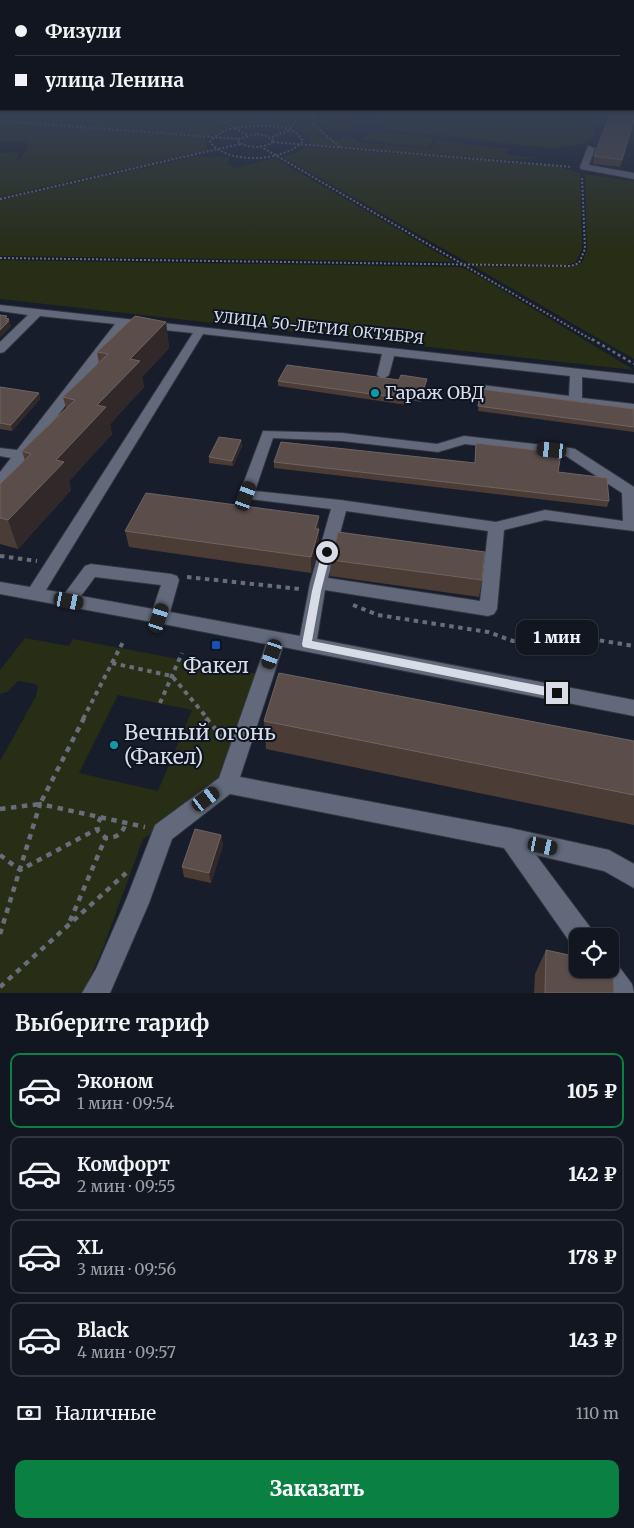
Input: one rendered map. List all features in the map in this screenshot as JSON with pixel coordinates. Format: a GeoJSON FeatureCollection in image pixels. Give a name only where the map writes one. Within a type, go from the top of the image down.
{"type":"FeatureCollection","features":[{"type":"Feature","properties":{"kind":"street"},"geometry":{"type":"LineString","coordinates":[[587,158],[584,167],[634,176]]}},
{"type":"Feature","properties":{"kind":"street","name":"УЛИЦА 50-ЛЕТИЯ ОКТЯБРЯ"},"geometry":{"type":"LineString","coordinates":[[0,308],[199,332],[634,379]]}},
{"type":"Feature","properties":{"kind":"street"},"geometry":{"type":"LineString","coordinates":[[0,349],[36,313]]}},
{"type":"Feature","properties":{"kind":"street"},"geometry":{"type":"LineString","coordinates":[[0,482],[122,323]]}},
{"type":"Feature","properties":{"kind":"street"},"geometry":{"type":"LineString","coordinates":[[35,594],[199,332]]}},
{"type":"Feature","properties":{"kind":"street"},"geometry":{"type":"LineString","coordinates":[[383,375],[389,352]]}},
{"type":"Feature","properties":{"kind":"street"},"geometry":{"type":"LineString","coordinates":[[574,401],[576,373]]}},
{"type":"Feature","properties":{"kind":"street"},"geometry":{"type":"LineString","coordinates":[[482,389],[634,408]]}},
{"type":"Feature","properties":{"kind":"street"},"geometry":{"type":"LineString","coordinates":[[268,434],[342,437],[438,448],[464,440],[570,452],[630,491],[631,527],[545,516],[496,527],[340,505],[246,496],[268,434]]}},
{"type":"Feature","properties":{"kind":"street"},"geometry":{"type":"LineString","coordinates":[[0,452],[20,455]]}},
{"type":"Feature","properties":{"kind":"street"},"geometry":{"type":"LineString","coordinates":[[307,644],[318,584],[340,505]]}},
{"type":"Feature","properties":{"kind":"street"},"geometry":{"type":"LineString","coordinates":[[318,584],[488,609],[496,527]]}},
{"type":"Feature","properties":{"kind":"street"},"geometry":{"type":"LineString","coordinates":[[69,601],[91,570],[171,580],[159,618]]}},
{"type":"Feature","properties":{"kind":"street"},"geometry":{"type":"LineString","coordinates":[[0,588],[307,644],[634,708]]}},
{"type":"Feature","properties":{"kind":"street"},"geometry":{"type":"LineString","coordinates":[[95,993],[105,978],[137,903],[163,832],[227,784],[276,639]]}},
{"type":"Feature","properties":{"kind":"street"},"geometry":{"type":"LineString","coordinates":[[227,784],[609,860],[634,877]]}},
{"type":"Feature","properties":{"kind":"street"},"geometry":{"type":"LineString","coordinates":[[510,839],[575,928]]}},
{"type":"Feature","properties":{"kind":"street"},"geometry":{"type":"LineString","coordinates":[[612,978],[623,993]]}},
{"type":"Feature","properties":{"kind":"path"},"geometry":{"type":"LineString","coordinates":[[0,199],[179,158]]}},
{"type":"Feature","properties":{"kind":"path"},"geometry":{"type":"LineString","coordinates":[[279,158],[634,364]]}},
{"type":"Feature","properties":{"kind":"path"},"geometry":{"type":"LineString","coordinates":[[462,158],[577,168]]}},
{"type":"Feature","properties":{"kind":"path"},"geometry":{"type":"LineString","coordinates":[[0,258],[571,266],[580,263],[584,249],[582,169]]}},
{"type":"Feature","properties":{"kind":"path"},"geometry":{"type":"LineString","coordinates":[[0,934],[40,804],[123,642]]}},
{"type":"Feature","properties":{"kind":"path"},"geometry":{"type":"LineString","coordinates":[[160,703],[182,653]]}},
{"type":"Feature","properties":{"kind":"path"},"geometry":{"type":"LineString","coordinates":[[112,663],[172,676],[237,755]]}},
{"type":"Feature","properties":{"kind":"path"},"geometry":{"type":"LineString","coordinates":[[0,809],[40,804],[126,822],[163,832]]}},
{"type":"Feature","properties":{"kind":"path"},"geometry":{"type":"LineString","coordinates":[[20,870],[97,829],[102,817]]}},
{"type":"Feature","properties":{"kind":"path"},"geometry":{"type":"LineString","coordinates":[[97,829],[98,833],[110,839],[124,831],[126,822]]}},
{"type":"Feature","properties":{"kind":"path"},"geometry":{"type":"LineString","coordinates":[[68,924],[105,838]]}},
{"type":"Feature","properties":{"kind":"path"},"geometry":{"type":"LineString","coordinates":[[0,855],[20,870]]}},
{"type":"Feature","properties":{"kind":"path"},"geometry":{"type":"LineString","coordinates":[[0,987],[128,871]]}},
{"type":"Feature","properties":{"kind":"green space"},"geometry":{"type":"Polygon","coordinates":[[[0,158],[172,158],[0,197],[0,158]]]}},
{"type":"Feature","properties":{"kind":"green space"},"geometry":{"type":"Polygon","coordinates":[[[187,158],[229,158],[226,163],[236,168],[276,158],[454,262],[0,256],[0,200],[187,158]]]}},
{"type":"Feature","properties":{"kind":"green space"},"geometry":{"type":"Polygon","coordinates":[[[285,158],[455,158],[555,166],[580,173],[582,249],[576,262],[567,265],[470,264],[285,158]]]}},
{"type":"Feature","properties":{"kind":"green space"},"geometry":{"type":"Polygon","coordinates":[[[486,158],[531,158],[508,160],[486,158]]]}},
{"type":"Feature","properties":{"kind":"green space"},"geometry":{"type":"Polygon","coordinates":[[[585,174],[634,181],[634,359],[473,266],[571,267],[582,263],[587,249],[585,174]]]}},
{"type":"Feature","properties":{"kind":"green space"},"geometry":{"type":"Polygon","coordinates":[[[0,260],[461,267],[481,277],[634,370],[0,299],[0,260]]]}},
{"type":"Feature","properties":{"kind":"green space"},"geometry":{"type":"Polygon","coordinates":[[[25,638],[69,646],[73,639],[257,674],[223,772],[206,799],[143,839],[103,948],[83,993],[0,993],[0,761],[36,696],[38,687],[36,684],[18,681],[7,692],[0,694],[0,670],[25,638]],[[118,695],[79,773],[158,791],[192,710],[118,695]]]}},
{"type":"Feature","properties":{"kind":"building"},"geometry":{"type":"Polygon","coordinates":[[[0,315],[7,316],[5,318],[9,319],[6,321],[9,321],[0,330],[0,315]]]}},
{"type":"Feature","properties":{"kind":"building"},"geometry":{"type":"Polygon","coordinates":[[[135,316],[166,322],[130,359],[140,361],[97,405],[106,407],[56,460],[64,462],[8,520],[0,518],[0,484],[31,454],[22,451],[75,400],[63,397],[108,354],[97,352],[135,316]]]}},
{"type":"Feature","properties":{"kind":"building","name":"Гараж ОВД"},"geometry":{"type":"Polygon","coordinates":[[[287,365],[399,380],[401,375],[427,379],[421,396],[409,395],[407,399],[278,381],[287,365]]]}},
{"type":"Feature","properties":{"kind":"building"},"geometry":{"type":"Polygon","coordinates":[[[0,387],[39,393],[11,425],[0,423],[0,387]]]}},
{"type":"Feature","properties":{"kind":"building"},"geometry":{"type":"Polygon","coordinates":[[[481,389],[634,409],[634,427],[478,406],[481,389]]]}},
{"type":"Feature","properties":{"kind":"building"},"geometry":{"type":"Polygon","coordinates":[[[219,437],[241,440],[232,461],[209,457],[219,437]]]}},
{"type":"Feature","properties":{"kind":"building"},"geometry":{"type":"Polygon","coordinates":[[[281,442],[475,463],[476,443],[561,453],[558,472],[607,478],[609,501],[274,462],[281,442]]]}},
{"type":"Feature","properties":{"kind":"building"},"geometry":{"type":"Polygon","coordinates":[[[146,493],[319,516],[315,529],[319,529],[311,557],[125,531],[146,493]]]}},
{"type":"Feature","properties":{"kind":"building"},"geometry":{"type":"Polygon","coordinates":[[[338,532],[485,552],[482,580],[331,560],[338,532]]]}},
{"type":"Feature","properties":{"kind":"building"},"geometry":{"type":"Polygon","coordinates":[[[279,673],[634,741],[634,795],[264,721],[279,673]]]}},
{"type":"Feature","properties":{"kind":"building"},"geometry":{"type":"Polygon","coordinates":[[[195,829],[221,835],[209,873],[182,867],[195,829]]]}},
{"type":"Feature","properties":{"kind":"building"},"geometry":{"type":"Polygon","coordinates":[[[546,950],[569,955],[569,978],[613,978],[614,993],[545,993],[546,950]]]}},
{"type":"Feature","properties":{"kind":"place","name":"Гараж ОВД"},"geometry":{"type":"Point","coordinates":[375,393]}},
{"type":"Feature","properties":{"kind":"place","name":"Факел"},"geometry":{"type":"Point","coordinates":[216,645]}},
{"type":"Feature","properties":{"kind":"place","name":"Вечный огонь (Факел)"},"geometry":{"type":"Point","coordinates":[114,745]}},
{"type":"Feature","properties":{"kind":"route"},"geometry":{"type":"LineString","coordinates":[[327,552],[316,591],[307,644],[557,693]]}}]}
